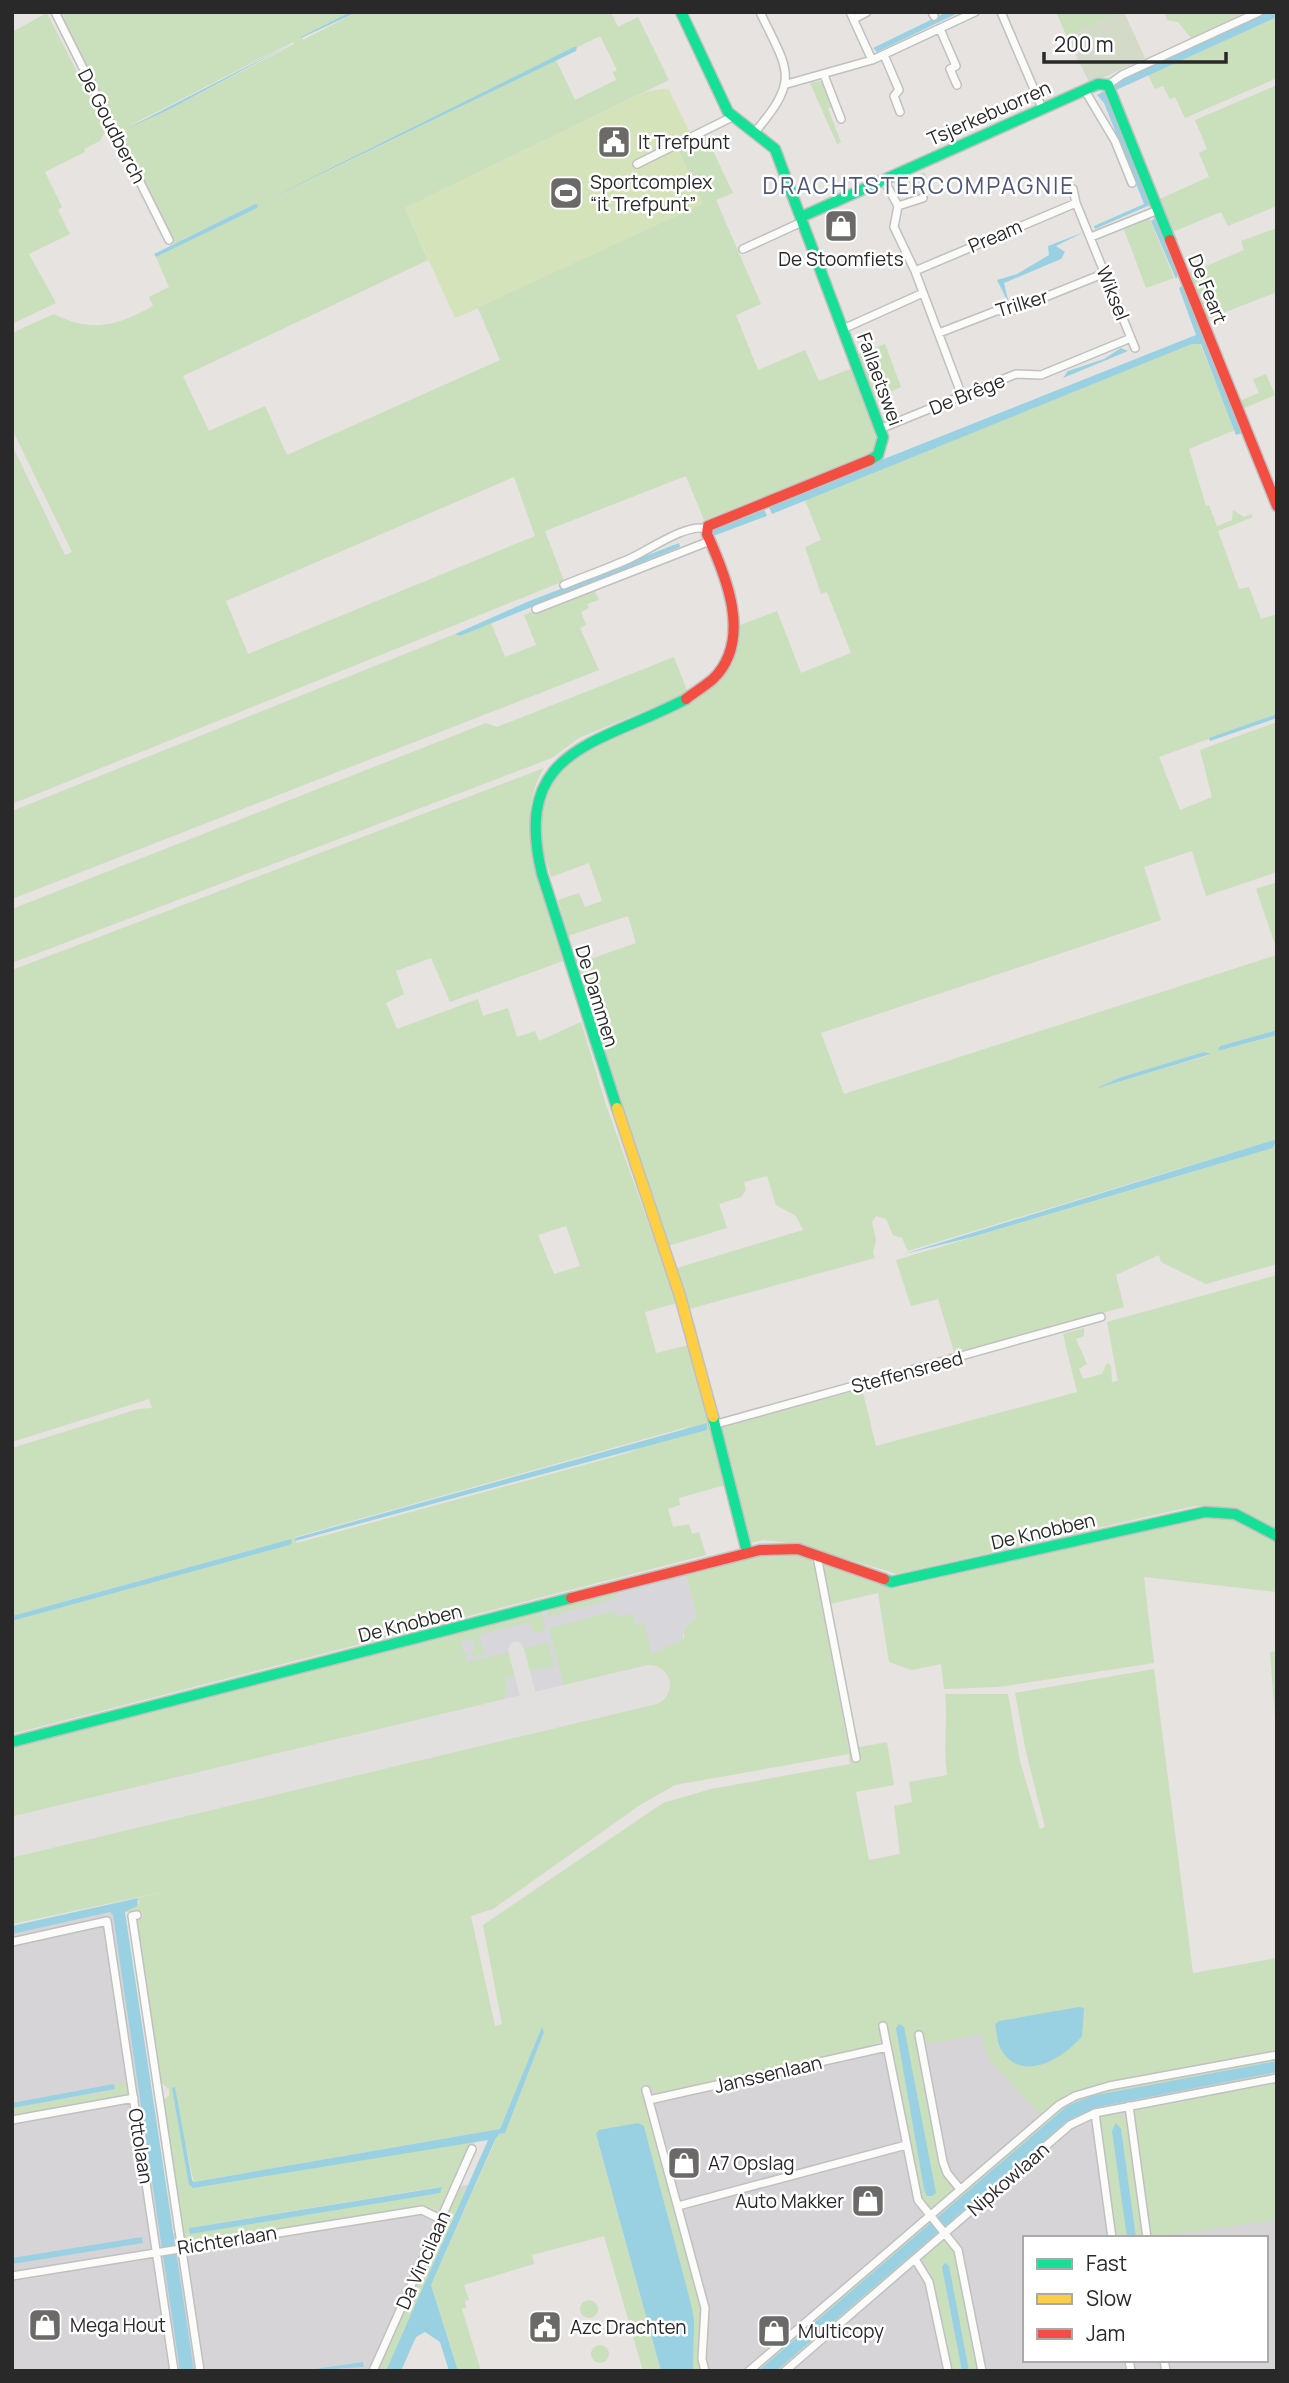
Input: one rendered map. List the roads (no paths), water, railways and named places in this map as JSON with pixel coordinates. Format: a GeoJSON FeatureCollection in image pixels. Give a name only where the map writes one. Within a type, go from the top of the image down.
{"type":"FeatureCollection","features":[{"type":"Feature","properties":{"kind":"street","name":"De Goudberch"},"geometry":{"type":"LineString","coordinates":[[55,12],[169,240]]}},
{"type":"Feature","properties":{"kind":"street"},"geometry":{"type":"LineString","coordinates":[[637,164],[732,117],[681,12]]}},
{"type":"Feature","properties":{"kind":"street"},"geometry":{"type":"LineString","coordinates":[[755,132],[784,94],[787,85],[786,67],[760,12]]}},
{"type":"Feature","properties":{"kind":"street"},"geometry":{"type":"LineString","coordinates":[[867,12],[852,15],[872,60]]}},
{"type":"Feature","properties":{"kind":"street"},"geometry":{"type":"LineString","coordinates":[[787,85],[872,60],[975,12]]}},
{"type":"Feature","properties":{"kind":"street"},"geometry":{"type":"LineString","coordinates":[[1001,12],[1042,108]]}},
{"type":"Feature","properties":{"kind":"street","name":"Tsjerkebuorren"},"geometry":{"type":"LineString","coordinates":[[802,220],[1084,89],[1108,85],[1122,75],[1259,12]]}},
{"type":"Feature","properties":{"kind":"street"},"geometry":{"type":"LineString","coordinates":[[940,29],[956,66],[950,69],[957,85]]}},
{"type":"Feature","properties":{"kind":"street"},"geometry":{"type":"LineString","coordinates":[[884,55],[899,90],[894,96],[900,111]]}},
{"type":"Feature","properties":{"kind":"street"},"geometry":{"type":"LineString","coordinates":[[824,75],[841,119]]}},
{"type":"Feature","properties":{"kind":"street","name":"De Feart"},"geometry":{"type":"LineString","coordinates":[[1108,85],[1277,506]]}},
{"type":"Feature","properties":{"kind":"street"},"geometry":{"type":"LineString","coordinates":[[1084,89],[1115,141],[1132,183]]}},
{"type":"Feature","properties":{"kind":"street","name":"Fallaetswei"},"geometry":{"type":"LineString","coordinates":[[564,585],[631,558],[665,540],[699,527],[707,529],[718,520],[872,459],[883,446],[882,428],[775,149],[732,117]]}},
{"type":"Feature","properties":{"kind":"street"},"geometry":{"type":"LineString","coordinates":[[884,180],[898,206],[894,227],[915,271],[962,396]]}},
{"type":"Feature","properties":{"kind":"street","name":"Wiksel"},"geometry":{"type":"LineString","coordinates":[[1073,189],[1076,203],[1135,348]]}},
{"type":"Feature","properties":{"kind":"street"},"geometry":{"type":"LineString","coordinates":[[898,206],[922,198]]}},
{"type":"Feature","properties":{"kind":"street","name":"Pream"},"geometry":{"type":"LineString","coordinates":[[915,271],[1076,203]]}},
{"type":"Feature","properties":{"kind":"street"},"geometry":{"type":"LineString","coordinates":[[1091,237],[1157,210]]}},
{"type":"Feature","properties":{"kind":"street"},"geometry":{"type":"LineString","coordinates":[[743,249],[802,220]]}},
{"type":"Feature","properties":{"kind":"street","name":"Trilker"},"geometry":{"type":"LineString","coordinates":[[939,333],[996,310],[1013,310],[1105,273]]}},
{"type":"Feature","properties":{"kind":"street"},"geometry":{"type":"LineString","coordinates":[[842,329],[923,293]]}},
{"type":"Feature","properties":{"kind":"street","name":"De Brêge"},"geometry":{"type":"LineString","coordinates":[[882,428],[1016,374],[1041,375],[1131,338]]}},
{"type":"Feature","properties":{"kind":"street"},"geometry":{"type":"LineString","coordinates":[[536,609],[710,541],[707,529]]}},
{"type":"Feature","properties":{"kind":"street","name":"De Dammen"},"geometry":{"type":"LineString","coordinates":[[710,541],[731,594],[734,612],[733,633],[724,661],[701,691],[681,704],[589,741],[562,757],[538,792],[534,831],[542,869],[592,1041],[669,1260],[747,1552]]}},
{"type":"Feature","properties":{"kind":"street","name":"Steffensreed"},"geometry":{"type":"LineString","coordinates":[[713,1424],[1101,1317]]}},
{"type":"Feature","properties":{"kind":"street","name":"De Knobben"},"geometry":{"type":"LineString","coordinates":[[12,1742],[747,1552],[783,1547],[817,1556],[891,1583],[1205,1512],[1235,1514],[1277,1536]]}},
{"type":"Feature","properties":{"kind":"street"},"geometry":{"type":"LineString","coordinates":[[817,1556],[856,1758]]}},
{"type":"Feature","properties":{"kind":"street","name":"Ottolaan"},"geometry":{"type":"LineString","coordinates":[[137,1915],[132,1916],[161,2093],[179,2248],[200,2371]]}},
{"type":"Feature","properties":{"kind":"street","name":"Ottolaan"},"geometry":{"type":"LineString","coordinates":[[12,1941],[107,1921],[174,2371]]}},
{"type":"Feature","properties":{"kind":"street"},"geometry":{"type":"LineString","coordinates":[[883,2026],[918,2200],[961,2258],[982,2371]]}},
{"type":"Feature","properties":{"kind":"street"},"geometry":{"type":"LineString","coordinates":[[919,2035],[943,2162],[947,2174],[960,2189]]}},
{"type":"Feature","properties":{"kind":"street","name":"Janssenlaan"},"geometry":{"type":"LineString","coordinates":[[649,2100],[887,2047]]}},
{"type":"Feature","properties":{"kind":"street","name":"Nipkowlaan"},"geometry":{"type":"LineString","coordinates":[[749,2371],[1059,2105],[1075,2096],[1109,2086],[1277,2055]]}},
{"type":"Feature","properties":{"kind":"street","name":"Nipkowlaan"},"geometry":{"type":"LineString","coordinates":[[785,2371],[1070,2125],[1095,2113],[1277,2078]]}},
{"type":"Feature","properties":{"kind":"street"},"geometry":{"type":"LineString","coordinates":[[646,2090],[705,2308],[702,2359],[705,2371]]}},
{"type":"Feature","properties":{"kind":"street"},"geometry":{"type":"LineString","coordinates":[[12,2120],[134,2098]]}},
{"type":"Feature","properties":{"kind":"street"},"geometry":{"type":"LineString","coordinates":[[1129,2106],[1147,2236]]}},
{"type":"Feature","properties":{"kind":"street"},"geometry":{"type":"LineString","coordinates":[[1095,2113],[1112,2236]]}},
{"type":"Feature","properties":{"kind":"street"},"geometry":{"type":"LineString","coordinates":[[678,2206],[906,2145]]}},
{"type":"Feature","properties":{"kind":"street","name":"Da Vincilaan"},"geometry":{"type":"LineString","coordinates":[[373,2371],[472,2149]]}},
{"type":"Feature","properties":{"kind":"street","name":"Richterlaan"},"geometry":{"type":"LineString","coordinates":[[12,2276],[422,2210],[440,2219]]}},
{"type":"Feature","properties":{"kind":"street"},"geometry":{"type":"LineString","coordinates":[[915,2259],[929,2282],[948,2371]]}},
{"type":"Feature","properties":{"kind":"water"},"geometry":{"type":"Polygon","coordinates":[[[350,12],[357,12],[301,38],[301,37],[350,12]]]}},
{"type":"Feature","properties":{"kind":"water"},"geometry":{"type":"Polygon","coordinates":[[[947,12],[960,12],[877,52],[873,48],[947,12]]]}},
{"type":"Feature","properties":{"kind":"water"},"geometry":{"type":"Polygon","coordinates":[[[1267,12],[1277,12],[1277,17],[1114,91],[1111,83],[1267,12]]]}},
{"type":"Feature","properties":{"kind":"water"},"geometry":{"type":"Polygon","coordinates":[[[295,42],[170,109],[126,129],[295,42]]]}},
{"type":"Feature","properties":{"kind":"water"},"geometry":{"type":"Polygon","coordinates":[[[577,47],[576,51],[265,201],[577,47]]]}},
{"type":"Feature","properties":{"kind":"water"},"geometry":{"type":"Polygon","coordinates":[[[1106,90],[1150,205],[1095,229],[1094,226],[1144,204],[1104,103],[1097,95],[1106,90]]]}},
{"type":"Feature","properties":{"kind":"water"},"geometry":{"type":"Polygon","coordinates":[[[255,204],[258,205],[257,208],[156,257],[154,254],[255,204]]]}},
{"type":"Feature","properties":{"kind":"water"},"geometry":{"type":"Polygon","coordinates":[[[1156,218],[1178,275],[1176,279],[1151,221],[1156,218]]]}},
{"type":"Feature","properties":{"kind":"water"},"geometry":{"type":"Polygon","coordinates":[[[1084,232],[1056,246],[1065,252],[1061,259],[1004,283],[1009,304],[997,280],[1017,274],[1049,255],[1048,246],[1084,232]]]}},
{"type":"Feature","properties":{"kind":"water"},"geometry":{"type":"Polygon","coordinates":[[[1182,286],[1242,433],[1236,435],[1201,344],[1192,344],[772,514],[768,505],[1196,335],[1179,288],[1182,286]]]}},
{"type":"Feature","properties":{"kind":"water"},"geometry":{"type":"Polygon","coordinates":[[[1121,348],[1128,351],[1063,378],[1068,371],[1104,359],[1121,348]]]}},
{"type":"Feature","properties":{"kind":"water"},"geometry":{"type":"Polygon","coordinates":[[[763,507],[767,516],[713,536],[713,526],[763,507]]]}},
{"type":"Feature","properties":{"kind":"water"},"geometry":{"type":"Polygon","coordinates":[[[679,543],[680,547],[460,636],[455,634],[527,602],[679,543]]]}},
{"type":"Feature","properties":{"kind":"water"},"geometry":{"type":"Polygon","coordinates":[[[1277,714],[1277,718],[1210,741],[1209,738],[1277,714]]]}},
{"type":"Feature","properties":{"kind":"water"},"geometry":{"type":"Polygon","coordinates":[[[1277,1030],[1277,1035],[1218,1051],[1220,1046],[1277,1030]]]}},
{"type":"Feature","properties":{"kind":"water"},"geometry":{"type":"Polygon","coordinates":[[[1204,1052],[1211,1054],[1095,1089],[1119,1078],[1204,1052]]]}},
{"type":"Feature","properties":{"kind":"water"},"geometry":{"type":"Polygon","coordinates":[[[1277,1139],[1273,1148],[972,1237],[904,1254],[1277,1139]]]}},
{"type":"Feature","properties":{"kind":"water"},"geometry":{"type":"Polygon","coordinates":[[[707,1423],[707,1430],[295,1541],[295,1538],[707,1423]]]}},
{"type":"Feature","properties":{"kind":"water"},"geometry":{"type":"Polygon","coordinates":[[[291,1539],[292,1543],[289,1545],[12,1621],[12,1616],[291,1539]]]}},
{"type":"Feature","properties":{"kind":"water"},"geometry":{"type":"Polygon","coordinates":[[[138,1898],[137,1906],[125,1912],[194,2371],[180,2371],[113,1915],[110,1912],[12,1934],[12,1926],[138,1898]]]}},
{"type":"Feature","properties":{"kind":"water"},"geometry":{"type":"Polygon","coordinates":[[[1084,2008],[1082,2036],[1055,2059],[1044,2064],[1021,2066],[1011,2061],[1000,2048],[995,2024],[999,2021],[1084,2008]]]}},
{"type":"Feature","properties":{"kind":"water"},"geometry":{"type":"Polygon","coordinates":[[[899,2024],[904,2027],[936,2193],[932,2196],[927,2196],[924,2189],[896,2028],[899,2024]]]}},
{"type":"Feature","properties":{"kind":"water"},"geometry":{"type":"Polygon","coordinates":[[[542,2027],[544,2032],[505,2133],[499,2134],[495,2140],[431,2285],[458,2371],[449,2371],[440,2342],[425,2332],[416,2337],[401,2371],[386,2371],[488,2140],[193,2188],[189,2185],[172,2088],[175,2087],[194,2182],[500,2129],[542,2027]]]}},
{"type":"Feature","properties":{"kind":"water"},"geometry":{"type":"Polygon","coordinates":[[[1277,2061],[1277,2072],[1098,2107],[1069,2120],[776,2371],[758,2371],[1067,2106],[1091,2096],[1277,2061]]]}},
{"type":"Feature","properties":{"kind":"water"},"geometry":{"type":"Polygon","coordinates":[[[114,2084],[115,2089],[12,2108],[12,2103],[114,2084]]]}},
{"type":"Feature","properties":{"kind":"water"},"geometry":{"type":"Polygon","coordinates":[[[638,2123],[644,2126],[691,2304],[694,2320],[693,2371],[661,2371],[596,2134],[599,2130],[638,2123]]]}},
{"type":"Feature","properties":{"kind":"water"},"geometry":{"type":"Polygon","coordinates":[[[1116,2123],[1121,2129],[1136,2236],[1127,2236],[1112,2131],[1116,2123]]]}},
{"type":"Feature","properties":{"kind":"water"},"geometry":{"type":"Polygon","coordinates":[[[442,2187],[440,2193],[190,2234],[189,2228],[442,2187]]]}},
{"type":"Feature","properties":{"kind":"water"},"geometry":{"type":"Polygon","coordinates":[[[142,2237],[143,2243],[12,2264],[12,2258],[142,2237]]]}},
{"type":"Feature","properties":{"kind":"water"},"geometry":{"type":"Polygon","coordinates":[[[945,2263],[949,2266],[969,2371],[962,2371],[942,2267],[945,2263]]]}},
{"type":"Feature","properties":{"kind":"water"},"geometry":{"type":"Polygon","coordinates":[[[363,2362],[364,2367],[301,2371],[363,2362]]]}},
{"type":"Feature","properties":{"kind":"place","name":"It Trefpunt"},"geometry":{"type":"Point","coordinates":[614,142]}},
{"type":"Feature","properties":{"kind":"place","name":"Sportcomplex “it Trefpunt”"},"geometry":{"type":"Point","coordinates":[566,193]}},
{"type":"Feature","properties":{"kind":"place","name":"De Stoomfiets"},"geometry":{"type":"Point","coordinates":[841,226]}},
{"type":"Feature","properties":{"kind":"place","name":"A7 Opslag"},"geometry":{"type":"Point","coordinates":[684,2163]}},
{"type":"Feature","properties":{"kind":"place","name":"Auto Makker"},"geometry":{"type":"Point","coordinates":[868,2201]}},
{"type":"Feature","properties":{"kind":"place","name":"Mega Hout"},"geometry":{"type":"Point","coordinates":[45,2325]}},
{"type":"Feature","properties":{"kind":"place","name":"Azc Drachten"},"geometry":{"type":"Point","coordinates":[545,2327]}},
{"type":"Feature","properties":{"kind":"place","name":"Multicopy"},"geometry":{"type":"Point","coordinates":[774,2331]}},
{"type":"Feature","properties":{"kind":"district","name":"DRACHTSTERCOMPAGNIE"},"geometry":{"type":"Point","coordinates":[919,185]}}]}
